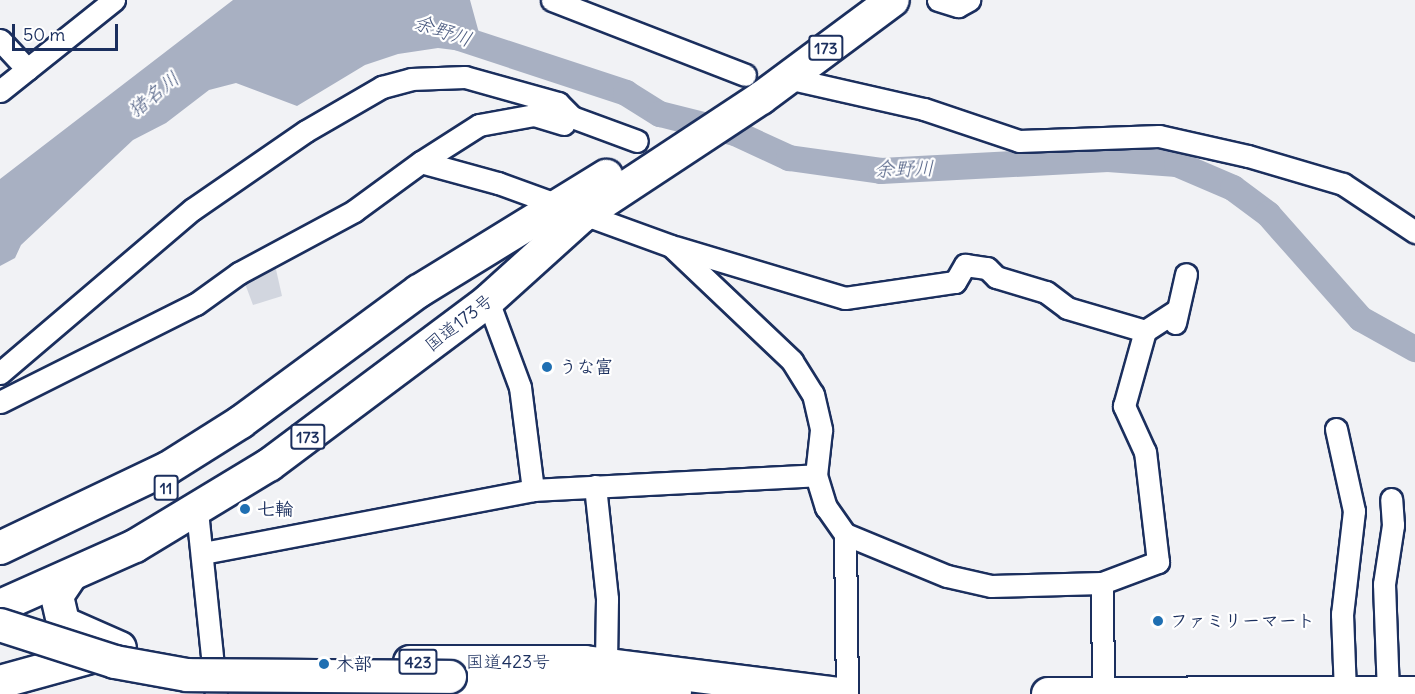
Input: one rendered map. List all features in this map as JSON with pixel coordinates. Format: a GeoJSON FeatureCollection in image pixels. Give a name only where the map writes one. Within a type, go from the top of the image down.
{"type":"FeatureCollection","features":[{"type":"Feature","properties":{"kind":"highway","name":"国道173号"},"geometry":{"type":"LineString","coordinates":[[761,83],[862,0]]}},
{"type":"Feature","properties":{"kind":"highway","name":"国道173号"},"geometry":{"type":"LineString","coordinates":[[0,548],[168,468],[241,422],[419,291],[562,217],[660,144],[893,0]]}},
{"type":"Feature","properties":{"kind":"highway","name":"国道173号"},"geometry":{"type":"LineString","coordinates":[[0,606],[69,578],[197,511],[269,465],[488,302],[562,217]]}},
{"type":"Feature","properties":{"kind":"highway"},"geometry":{"type":"LineString","coordinates":[[0,589],[142,525],[324,394],[562,217]]}},
{"type":"Feature","properties":{"kind":"highway","name":"11"},"geometry":{"type":"LineString","coordinates":[[0,564],[135,506],[324,394]]}},
{"type":"Feature","properties":{"kind":"highway"},"geometry":{"type":"LineString","coordinates":[[69,578],[57,596],[63,623],[82,635],[136,653]]}},
{"type":"Feature","properties":{"kind":"highway"},"geometry":{"type":"LineString","coordinates":[[0,625],[115,662],[187,675],[450,677],[704,685]]}},
{"type":"Feature","properties":{"kind":"highway"},"geometry":{"type":"LineString","coordinates":[[0,644],[126,678],[188,688],[650,688],[704,685]]}},
{"type":"Feature","properties":{"kind":"highway","name":"国道423号"},"geometry":{"type":"LineString","coordinates":[[0,682],[98,653],[136,653],[217,662],[606,664],[704,685],[838,694]]}},
{"type":"Feature","properties":{"kind":"highway"},"geometry":{"type":"LineString","coordinates":[[0,692],[34,694]]}},
{"type":"Feature","properties":{"kind":"highway"},"geometry":{"type":"LineString","coordinates":[[1047,694],[1401,693]]}},
{"type":"Feature","properties":{"kind":"street"},"geometry":{"type":"LineString","coordinates":[[0,92],[114,0]]}},
{"type":"Feature","properties":{"kind":"street"},"geometry":{"type":"LineString","coordinates":[[552,0],[761,83],[924,109],[1019,141],[1160,136],[1248,156],[1343,184],[1415,232]]}},
{"type":"Feature","properties":{"kind":"street"},"geometry":{"type":"LineString","coordinates":[[938,0],[958,6],[969,0]]}},
{"type":"Feature","properties":{"kind":"street"},"geometry":{"type":"LineString","coordinates":[[1,46],[27,69]]}},
{"type":"Feature","properties":{"kind":"street"},"geometry":{"type":"LineString","coordinates":[[0,373],[193,209],[306,131],[382,87],[411,79],[465,77],[558,103],[572,117],[660,144]]}},
{"type":"Feature","properties":{"kind":"street"},"geometry":{"type":"LineString","coordinates":[[0,402],[196,304],[239,273],[354,211],[421,162],[479,125],[534,116],[564,124]]}},
{"type":"Feature","properties":{"kind":"street"},"geometry":{"type":"LineString","coordinates":[[421,162],[562,217],[670,246],[845,298],[955,282],[965,265],[987,268],[996,278],[1046,292],[1067,308],[1145,331],[1176,317],[1186,274]]}},
{"type":"Feature","properties":{"kind":"street"},"geometry":{"type":"LineString","coordinates":[[670,246],[792,361],[813,394],[821,430],[816,475],[825,507],[845,534],[947,576],[991,586],[1102,583],[1158,562],[1144,452],[1124,406],[1145,331]]}},
{"type":"Feature","properties":{"kind":"street"},"geometry":{"type":"LineString","coordinates":[[488,302],[520,387],[533,490]]}},
{"type":"Feature","properties":{"kind":"street"},"geometry":{"type":"LineString","coordinates":[[1336,429],[1354,511],[1342,614],[1346,693]]}},
{"type":"Feature","properties":{"kind":"street"},"geometry":{"type":"LineString","coordinates":[[203,553],[533,490],[816,475]]}},
{"type":"Feature","properties":{"kind":"street"},"geometry":{"type":"LineString","coordinates":[[595,486],[607,599],[606,664]]}},
{"type":"Feature","properties":{"kind":"street"},"geometry":{"type":"LineString","coordinates":[[1391,499],[1393,525],[1384,584],[1401,693]]}},
{"type":"Feature","properties":{"kind":"street"},"geometry":{"type":"LineString","coordinates":[[197,511],[217,662],[216,694]]}},
{"type":"Feature","properties":{"kind":"street"},"geometry":{"type":"LineString","coordinates":[[845,534],[847,694]]}},
{"type":"Feature","properties":{"kind":"street"},"geometry":{"type":"LineString","coordinates":[[1102,583],[1103,694]]}},
{"type":"Feature","properties":{"kind":"shaded area"},"geometry":{"type":"Polygon","coordinates":[[[275,265],[282,296],[253,305],[244,281],[275,265]]]}},
{"type":"Feature","properties":{"kind":"water","name":"猪名川"},"geometry":{"type":"Polygon","coordinates":[[[233,0],[470,0],[479,33],[470,52],[438,48],[398,54],[365,65],[297,106],[236,83],[209,90],[166,123],[133,140],[21,245],[15,258],[0,266],[0,179],[233,0]]]}},
{"type":"Feature","properties":{"kind":"waterway","name":"余野川"},"geometry":{"type":"LineString","coordinates":[[441,32],[626,93],[660,114],[735,133],[789,158],[881,171],[1108,159],[1177,164],[1233,188],[1268,214],[1361,319],[1415,349]]}},
{"type":"Feature","properties":{"kind":"place","name":"うな富"},"geometry":{"type":"Point","coordinates":[547,367]}},
{"type":"Feature","properties":{"kind":"place","name":"七輪"},"geometry":{"type":"Point","coordinates":[245,509]}},
{"type":"Feature","properties":{"kind":"place","name":"ファミリーマート"},"geometry":{"type":"Point","coordinates":[1158,621]}},
{"type":"Feature","properties":{"kind":"place","name":"木部"},"geometry":{"type":"Point","coordinates":[324,664]}}]}
